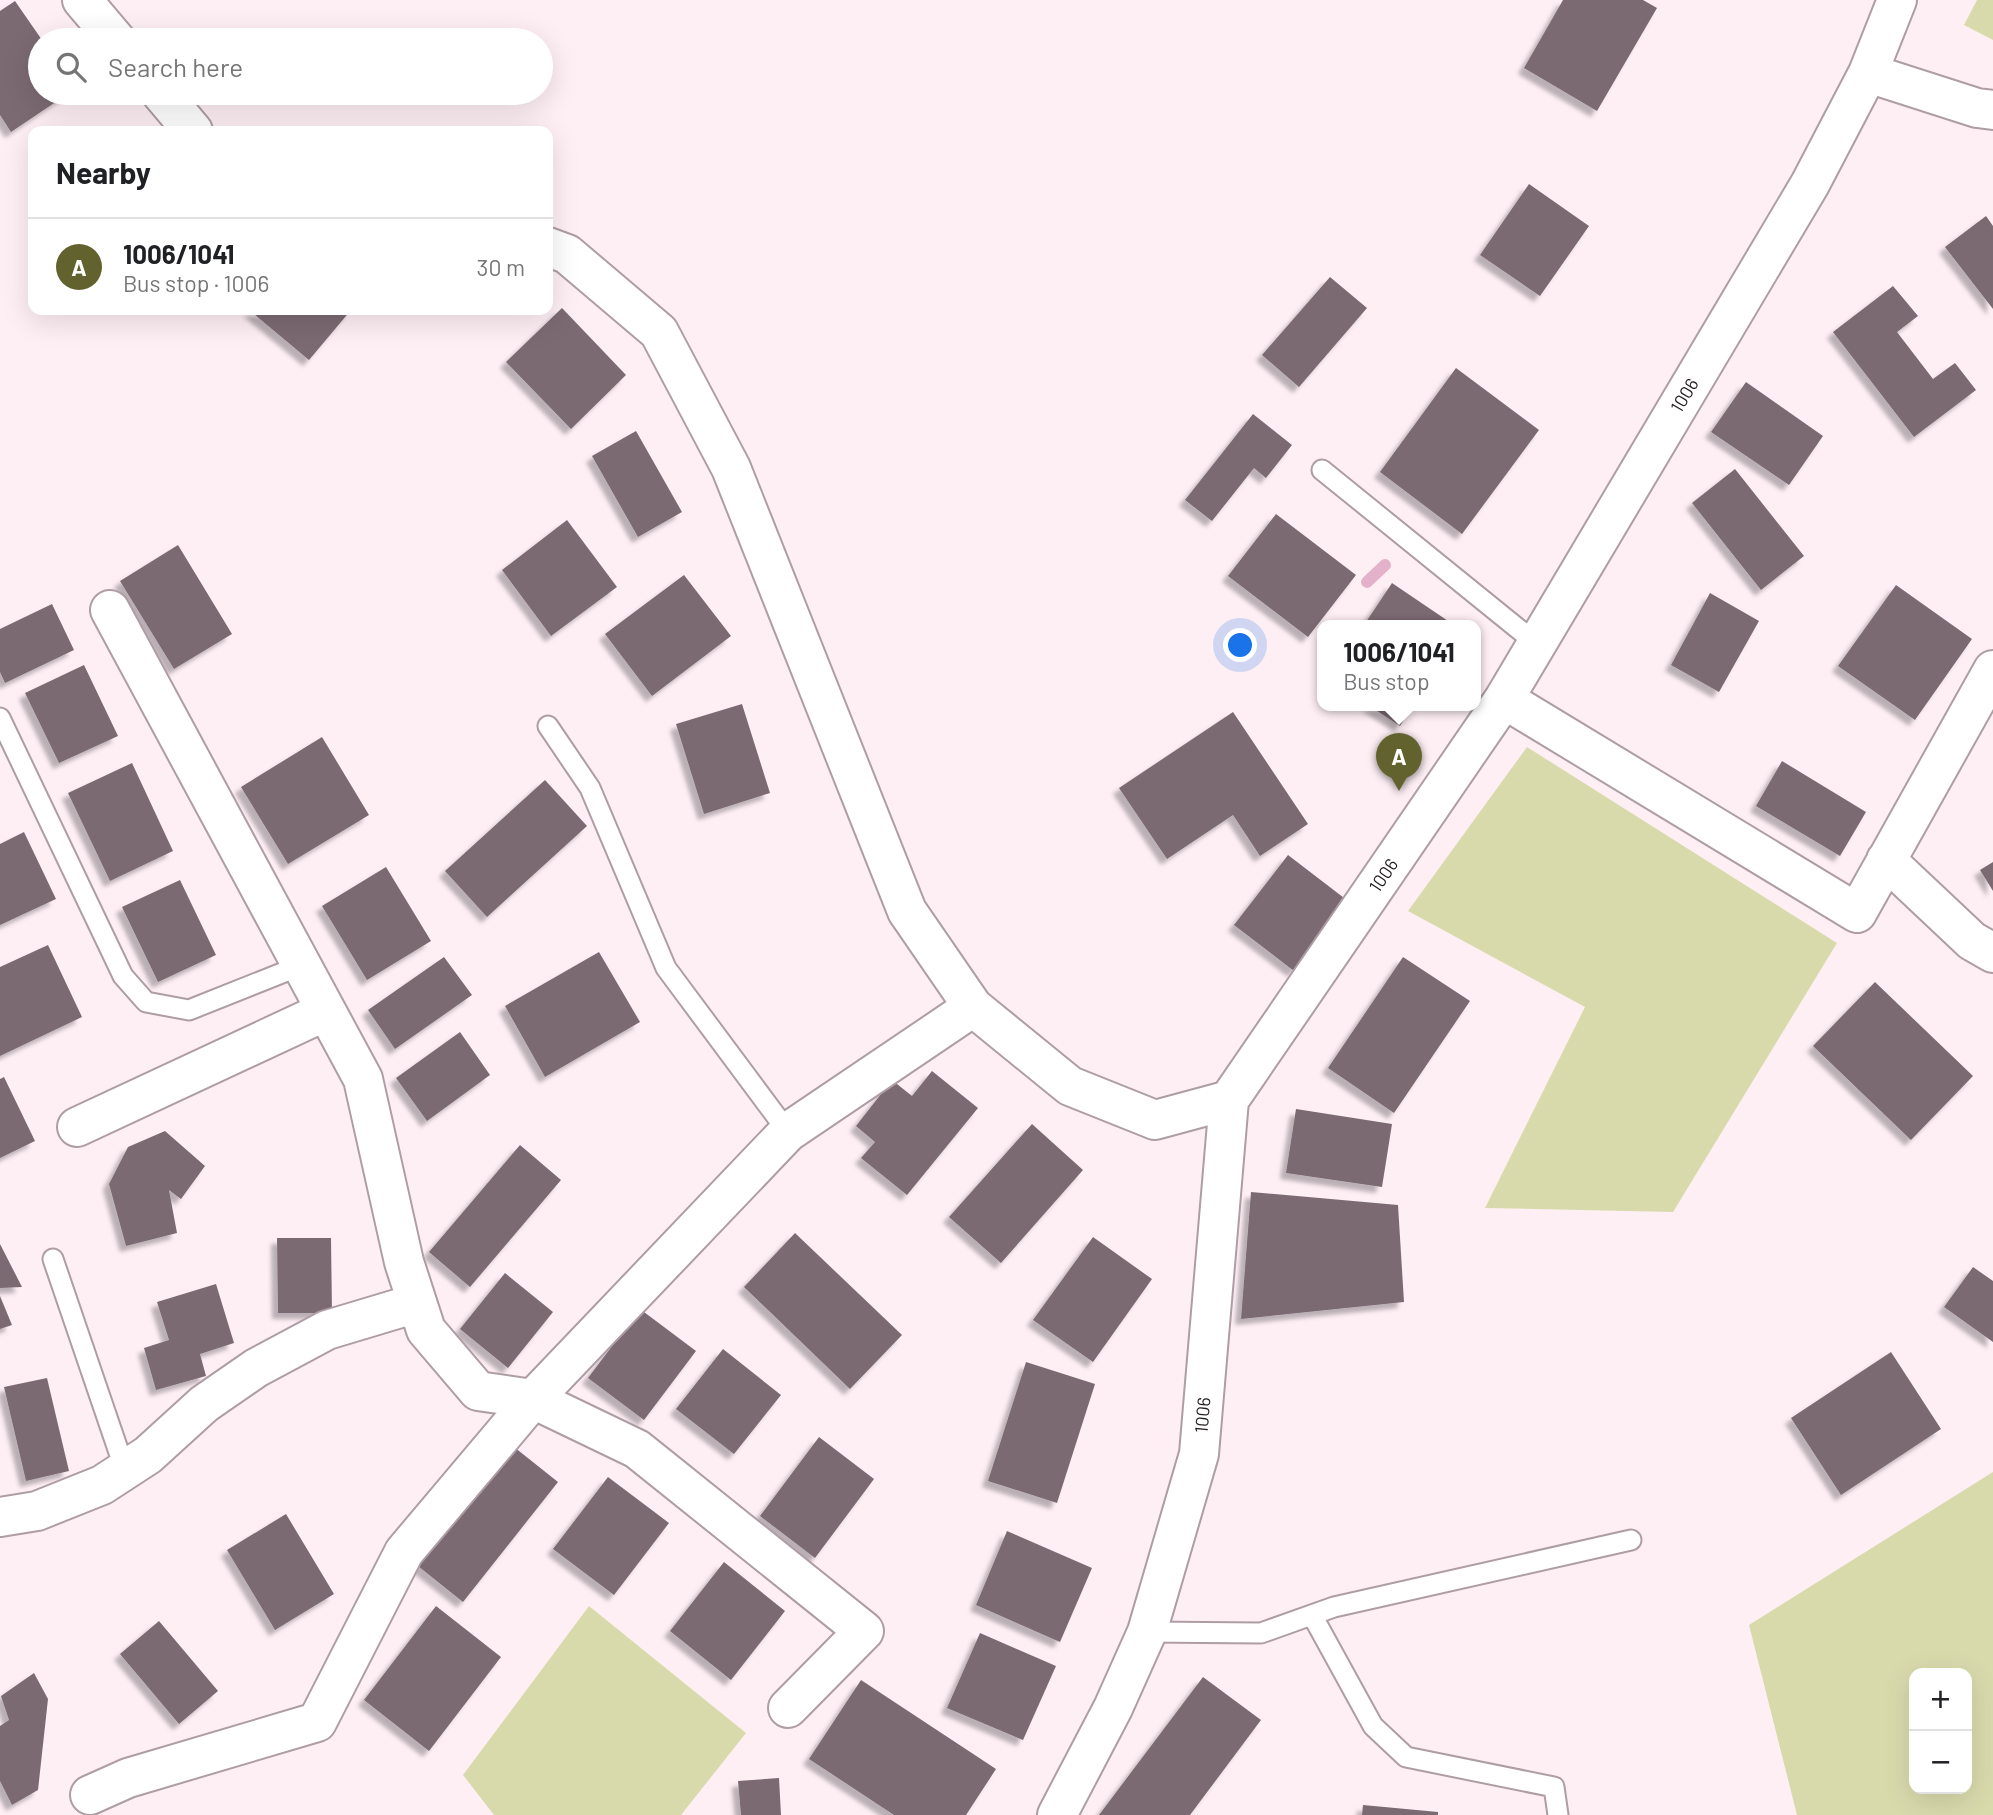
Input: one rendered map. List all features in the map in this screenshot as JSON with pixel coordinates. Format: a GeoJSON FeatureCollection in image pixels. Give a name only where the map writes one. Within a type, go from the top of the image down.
{"type":"FeatureCollection","features":[{"type":"Feature","properties":{"kind":"street"},"geometry":{"type":"LineString","coordinates":[[82,0],[106,28]]}},
{"type":"Feature","properties":{"kind":"street","name":"1006"},"geometry":{"type":"LineString","coordinates":[[1057,1815],[1113,1708],[1147,1632],[1199,1454],[1229,1100],[1504,699],[1810,184],[1868,73],[1898,0]]}},
{"type":"Feature","properties":{"kind":"street"},"geometry":{"type":"LineString","coordinates":[[1868,73],[1977,108],[1993,110]]}},
{"type":"Feature","properties":{"kind":"street"},"geometry":{"type":"LineString","coordinates":[[171,105],[189,126]]}},
{"type":"Feature","properties":{"kind":"street"},"geometry":{"type":"LineString","coordinates":[[553,249],[567,254],[659,332],[731,468],[907,911],[974,1007],[1070,1086],[1155,1121],[1229,1100]]}},
{"type":"Feature","properties":{"kind":"street"},"geometry":{"type":"LineString","coordinates":[[110,610],[363,1079],[404,1262],[426,1330],[478,1391],[533,1399],[637,1448],[864,1631],[788,1709]]}},
{"type":"Feature","properties":{"kind":"street"},"geometry":{"type":"LineString","coordinates":[[1504,699],[1857,912],[1993,670]]}},
{"type":"Feature","properties":{"kind":"street"},"geometry":{"type":"LineString","coordinates":[[1886,860],[1972,941],[1993,953]]}},
{"type":"Feature","properties":{"kind":"street"},"geometry":{"type":"LineString","coordinates":[[90,1795],[128,1778],[317,1722],[404,1552],[533,1399],[788,1132],[974,1007]]}},
{"type":"Feature","properties":{"kind":"street"},"geometry":{"type":"LineString","coordinates":[[77,1128],[326,1011]]}},
{"type":"Feature","properties":{"kind":"street"},"geometry":{"type":"LineString","coordinates":[[0,1517],[37,1511],[102,1485],[148,1455],[204,1404],[256,1367],[327,1330],[417,1303]]}},
{"type":"Feature","properties":{"kind":"lane"},"geometry":{"type":"LineString","coordinates":[[1322,470],[1537,644]]}},
{"type":"Feature","properties":{"kind":"lane"},"geometry":{"type":"LineString","coordinates":[[0,718],[123,976],[146,1002],[188,1010],[302,965]]}},
{"type":"Feature","properties":{"kind":"lane"},"geometry":{"type":"LineString","coordinates":[[548,726],[590,788],[666,968],[788,1132]]}},
{"type":"Feature","properties":{"kind":"lane"},"geometry":{"type":"LineString","coordinates":[[53,1259],[125,1470]]}},
{"type":"Feature","properties":{"kind":"lane"},"geometry":{"type":"LineString","coordinates":[[1147,1632],[1261,1633],[1334,1607],[1631,1540]]}},
{"type":"Feature","properties":{"kind":"lane"},"geometry":{"type":"LineString","coordinates":[[1312,1615],[1373,1726],[1406,1757],[1554,1787],[1558,1815]]}},
{"type":"Feature","properties":{"kind":"green space"},"geometry":{"type":"Polygon","coordinates":[[[1977,0],[1993,0],[1993,40],[1964,25],[1977,0]]]}},
{"type":"Feature","properties":{"kind":"green space"},"geometry":{"type":"Polygon","coordinates":[[[1527,747],[1837,943],[1673,1212],[1485,1208],[1585,1007],[1408,911],[1527,747]]]}},
{"type":"Feature","properties":{"kind":"green space"},"geometry":{"type":"Polygon","coordinates":[[[1993,1472],[1993,1815],[1797,1815],[1749,1625],[1993,1472]]]}},
{"type":"Feature","properties":{"kind":"green space"},"geometry":{"type":"Polygon","coordinates":[[[589,1606],[746,1733],[681,1815],[494,1815],[463,1775],[589,1606]]]}},
{"type":"Feature","properties":{"kind":"building"},"geometry":{"type":"Polygon","coordinates":[[[1563,0],[1643,0],[1657,8],[1597,111],[1524,68],[1563,0]]]}},
{"type":"Feature","properties":{"kind":"building"},"geometry":{"type":"Polygon","coordinates":[[[15,1],[34,28],[28,28],[28,105],[51,105],[11,132],[0,115],[0,11],[15,1]]]}},
{"type":"Feature","properties":{"kind":"building"},"geometry":{"type":"Polygon","coordinates":[[[1529,184],[1589,226],[1540,296],[1480,255],[1529,184]]]}},
{"type":"Feature","properties":{"kind":"building"},"geometry":{"type":"Polygon","coordinates":[[[1986,216],[1993,226],[1993,309],[1945,247],[1986,216]]]}},
{"type":"Feature","properties":{"kind":"building"},"geometry":{"type":"Polygon","coordinates":[[[1330,277],[1367,308],[1299,387],[1262,355],[1330,277]]]}},
{"type":"Feature","properties":{"kind":"building"},"geometry":{"type":"Polygon","coordinates":[[[1893,286],[1918,316],[1897,332],[1933,379],[1955,363],[1976,390],[1914,437],[1833,332],[1893,286]]]}},
{"type":"Feature","properties":{"kind":"building"},"geometry":{"type":"Polygon","coordinates":[[[562,308],[626,375],[571,429],[506,362],[562,308]]]}},
{"type":"Feature","properties":{"kind":"building"},"geometry":{"type":"Polygon","coordinates":[[[255,315],[347,315],[309,360],[255,315]]]}},
{"type":"Feature","properties":{"kind":"building"},"geometry":{"type":"Polygon","coordinates":[[[1456,368],[1539,430],[1462,534],[1380,472],[1456,368]]]}},
{"type":"Feature","properties":{"kind":"building"},"geometry":{"type":"Polygon","coordinates":[[[1746,382],[1823,436],[1789,485],[1711,432],[1746,382]]]}},
{"type":"Feature","properties":{"kind":"building"},"geometry":{"type":"Polygon","coordinates":[[[1253,414],[1292,445],[1266,478],[1254,468],[1212,521],[1185,500],[1253,414]]]}},
{"type":"Feature","properties":{"kind":"building"},"geometry":{"type":"Polygon","coordinates":[[[636,431],[682,512],[638,537],[592,456],[636,431]]]}},
{"type":"Feature","properties":{"kind":"building"},"geometry":{"type":"Polygon","coordinates":[[[1735,469],[1804,556],[1761,590],[1692,503],[1735,469]]]}},
{"type":"Feature","properties":{"kind":"building"},"geometry":{"type":"Polygon","coordinates":[[[1276,514],[1356,575],[1321,620],[1317,620],[1317,625],[1308,637],[1228,576],[1276,514]]]}},
{"type":"Feature","properties":{"kind":"building"},"geometry":{"type":"Polygon","coordinates":[[[567,520],[617,587],[551,636],[502,570],[567,520]]]}},
{"type":"Feature","properties":{"kind":"building"},"geometry":{"type":"Polygon","coordinates":[[[178,545],[232,634],[174,669],[120,581],[178,545]]]}},
{"type":"Feature","properties":{"kind":"building"},"geometry":{"type":"Polygon","coordinates":[[[684,575],[731,636],[652,696],[605,634],[684,575]]]}},
{"type":"Feature","properties":{"kind":"building"},"geometry":{"type":"Polygon","coordinates":[[[1392,583],[1447,620],[1367,620],[1392,583]]]}},
{"type":"Feature","properties":{"kind":"building"},"geometry":{"type":"Polygon","coordinates":[[[1896,585],[1972,639],[1915,720],[1838,666],[1896,585]]]}},
{"type":"Feature","properties":{"kind":"building"},"geometry":{"type":"Polygon","coordinates":[[[1710,593],[1759,621],[1719,692],[1671,665],[1710,593]]]}},
{"type":"Feature","properties":{"kind":"building"},"geometry":{"type":"Polygon","coordinates":[[[52,604],[74,650],[5,683],[0,672],[0,629],[52,604]]]}},
{"type":"Feature","properties":{"kind":"building"},"geometry":{"type":"Polygon","coordinates":[[[84,665],[118,736],[59,763],[25,693],[84,665]]]}},
{"type":"Feature","properties":{"kind":"building"},"geometry":{"type":"Polygon","coordinates":[[[742,704],[770,793],[704,814],[676,724],[742,704]]]}},
{"type":"Feature","properties":{"kind":"building"},"geometry":{"type":"Polygon","coordinates":[[[1377,711],[1409,711],[1400,726],[1377,711]]]}},
{"type":"Feature","properties":{"kind":"building"},"geometry":{"type":"Polygon","coordinates":[[[1233,712],[1308,824],[1260,856],[1233,815],[1167,859],[1119,788],[1233,712]]]}},
{"type":"Feature","properties":{"kind":"building"},"geometry":{"type":"Polygon","coordinates":[[[322,737],[369,815],[288,864],[241,787],[322,737]]]}},
{"type":"Feature","properties":{"kind":"building"},"geometry":{"type":"Polygon","coordinates":[[[1782,761],[1866,812],[1840,856],[1756,806],[1782,761]]]}},
{"type":"Feature","properties":{"kind":"building"},"geometry":{"type":"Polygon","coordinates":[[[132,763],[173,851],[110,881],[68,793],[132,763]]]}},
{"type":"Feature","properties":{"kind":"building"},"geometry":{"type":"Polygon","coordinates":[[[545,780],[587,826],[487,917],[445,871],[545,780]]]}},
{"type":"Feature","properties":{"kind":"building"},"geometry":{"type":"Polygon","coordinates":[[[24,832],[56,899],[0,925],[0,844],[24,832]]]}},
{"type":"Feature","properties":{"kind":"building"},"geometry":{"type":"Polygon","coordinates":[[[1288,855],[1348,901],[1294,971],[1234,925],[1288,855]]]}},
{"type":"Feature","properties":{"kind":"building"},"geometry":{"type":"Polygon","coordinates":[[[1993,862],[1993,891],[1980,870],[1993,862]]]}},
{"type":"Feature","properties":{"kind":"building"},"geometry":{"type":"Polygon","coordinates":[[[386,867],[431,941],[367,980],[322,906],[386,867]]]}},
{"type":"Feature","properties":{"kind":"building"},"geometry":{"type":"Polygon","coordinates":[[[180,880],[216,955],[158,982],[122,907],[180,880]]]}},
{"type":"Feature","properties":{"kind":"building"},"geometry":{"type":"Polygon","coordinates":[[[48,945],[82,1017],[0,1056],[0,967],[48,945]]]}},
{"type":"Feature","properties":{"kind":"building"},"geometry":{"type":"Polygon","coordinates":[[[599,952],[640,1022],[545,1077],[505,1006],[599,952]]]}},
{"type":"Feature","properties":{"kind":"building"},"geometry":{"type":"Polygon","coordinates":[[[444,957],[472,995],[395,1049],[368,1010],[444,957]]]}},
{"type":"Feature","properties":{"kind":"building"},"geometry":{"type":"Polygon","coordinates":[[[1403,957],[1470,1001],[1394,1113],[1328,1068],[1403,957]]]}},
{"type":"Feature","properties":{"kind":"building"},"geometry":{"type":"Polygon","coordinates":[[[1875,982],[1973,1076],[1911,1140],[1813,1046],[1875,982]]]}},
{"type":"Feature","properties":{"kind":"building"},"geometry":{"type":"Polygon","coordinates":[[[460,1032],[490,1075],[427,1121],[396,1078],[460,1032]]]}},
{"type":"Feature","properties":{"kind":"building"},"geometry":{"type":"Polygon","coordinates":[[[932,1071],[978,1108],[907,1195],[861,1158],[875,1142],[856,1126],[892,1080],[912,1096],[932,1071]]]}},
{"type":"Feature","properties":{"kind":"building"},"geometry":{"type":"Polygon","coordinates":[[[4,1077],[35,1141],[0,1158],[0,1079],[4,1077]]]}},
{"type":"Feature","properties":{"kind":"building"},"geometry":{"type":"Polygon","coordinates":[[[1296,1109],[1392,1124],[1382,1187],[1286,1173],[1296,1109]]]}},
{"type":"Feature","properties":{"kind":"building"},"geometry":{"type":"Polygon","coordinates":[[[1032,1124],[1083,1170],[1001,1263],[949,1217],[1032,1124]]]}},
{"type":"Feature","properties":{"kind":"building"},"geometry":{"type":"Polygon","coordinates":[[[165,1131],[205,1166],[181,1199],[169,1190],[177,1233],[126,1246],[109,1184],[128,1147],[165,1131]]]}},
{"type":"Feature","properties":{"kind":"building"},"geometry":{"type":"Polygon","coordinates":[[[520,1145],[561,1180],[470,1287],[429,1252],[520,1145]]]}},
{"type":"Feature","properties":{"kind":"building"},"geometry":{"type":"Polygon","coordinates":[[[1251,1192],[1398,1205],[1404,1302],[1241,1319],[1251,1192]]]}},
{"type":"Feature","properties":{"kind":"building"},"geometry":{"type":"Polygon","coordinates":[[[795,1233],[902,1335],[850,1389],[744,1287],[795,1233]]]}},
{"type":"Feature","properties":{"kind":"building"},"geometry":{"type":"Polygon","coordinates":[[[1093,1237],[1152,1279],[1093,1362],[1033,1320],[1093,1237]]]}},
{"type":"Feature","properties":{"kind":"building"},"geometry":{"type":"Polygon","coordinates":[[[277,1238],[331,1238],[332,1313],[278,1313],[277,1238]]]}},
{"type":"Feature","properties":{"kind":"building"},"geometry":{"type":"Polygon","coordinates":[[[0,1244],[22,1287],[0,1288],[0,1244]]]}},
{"type":"Feature","properties":{"kind":"building"},"geometry":{"type":"Polygon","coordinates":[[[1973,1267],[1993,1281],[1993,1342],[1944,1307],[1973,1267]]]}},
{"type":"Feature","properties":{"kind":"building"},"geometry":{"type":"Polygon","coordinates":[[[505,1273],[553,1312],[508,1368],[460,1329],[505,1273]]]}},
{"type":"Feature","properties":{"kind":"building"},"geometry":{"type":"Polygon","coordinates":[[[216,1284],[234,1343],[200,1354],[206,1376],[156,1390],[144,1348],[169,1340],[157,1302],[216,1284]]]}},
{"type":"Feature","properties":{"kind":"building"},"geometry":{"type":"Polygon","coordinates":[[[0,1296],[12,1325],[0,1329],[0,1296]]]}},
{"type":"Feature","properties":{"kind":"building"},"geometry":{"type":"Polygon","coordinates":[[[640,1309],[696,1351],[644,1420],[588,1378],[640,1309]]]}},
{"type":"Feature","properties":{"kind":"building"},"geometry":{"type":"Polygon","coordinates":[[[723,1349],[781,1395],[734,1454],[676,1409],[723,1349]]]}},
{"type":"Feature","properties":{"kind":"building"},"geometry":{"type":"Polygon","coordinates":[[[1891,1352],[1941,1429],[1841,1495],[1791,1418],[1891,1352]]]}},
{"type":"Feature","properties":{"kind":"building"},"geometry":{"type":"Polygon","coordinates":[[[1026,1362],[1095,1384],[1057,1503],[988,1481],[1026,1362]]]}},
{"type":"Feature","properties":{"kind":"building"},"geometry":{"type":"Polygon","coordinates":[[[47,1378],[69,1471],[26,1481],[4,1387],[47,1378]]]}},
{"type":"Feature","properties":{"kind":"building"},"geometry":{"type":"Polygon","coordinates":[[[819,1437],[874,1479],[815,1558],[760,1516],[819,1437]]]}},
{"type":"Feature","properties":{"kind":"building"},"geometry":{"type":"Polygon","coordinates":[[[509,1443],[558,1482],[463,1602],[413,1562],[509,1443]]]}},
{"type":"Feature","properties":{"kind":"building"},"geometry":{"type":"Polygon","coordinates":[[[608,1477],[669,1523],[614,1595],[553,1549],[608,1477]]]}},
{"type":"Feature","properties":{"kind":"building"},"geometry":{"type":"Polygon","coordinates":[[[286,1514],[334,1594],[275,1630],[227,1550],[286,1514]]]}},
{"type":"Feature","properties":{"kind":"building"},"geometry":{"type":"Polygon","coordinates":[[[1007,1531],[1092,1568],[1060,1642],[976,1605],[1007,1531]]]}},
{"type":"Feature","properties":{"kind":"building"},"geometry":{"type":"Polygon","coordinates":[[[724,1562],[785,1611],[731,1680],[670,1631],[724,1562]]]}},
{"type":"Feature","properties":{"kind":"building"},"geometry":{"type":"Polygon","coordinates":[[[436,1606],[501,1657],[429,1751],[364,1700],[436,1606]]]}},
{"type":"Feature","properties":{"kind":"building"},"geometry":{"type":"Polygon","coordinates":[[[159,1621],[218,1691],[179,1724],[120,1654],[159,1621]]]}},
{"type":"Feature","properties":{"kind":"building"},"geometry":{"type":"Polygon","coordinates":[[[980,1633],[1056,1666],[1023,1740],[947,1708],[980,1633]]]}},
{"type":"Feature","properties":{"kind":"building"},"geometry":{"type":"Polygon","coordinates":[[[34,1673],[48,1699],[38,1790],[12,1805],[0,1781],[0,1726],[9,1720],[1,1696],[34,1673]]]}},
{"type":"Feature","properties":{"kind":"building"},"geometry":{"type":"Polygon","coordinates":[[[1203,1677],[1261,1720],[1190,1815],[1099,1815],[1203,1677]]]}},
{"type":"Feature","properties":{"kind":"building"},"geometry":{"type":"Polygon","coordinates":[[[861,1680],[996,1769],[966,1815],[894,1815],[809,1759],[861,1680]]]}},
{"type":"Feature","properties":{"kind":"building"},"geometry":{"type":"Polygon","coordinates":[[[779,1778],[781,1815],[741,1815],[738,1781],[779,1778]]]}},
{"type":"Feature","properties":{"kind":"building"},"geometry":{"type":"Polygon","coordinates":[[[1363,1805],[1438,1812],[1438,1815],[1362,1815],[1363,1805]]]}},
{"type":"Feature","properties":{"kind":"waterway"},"geometry":{"type":"LineString","coordinates":[[1367,582],[1385,565]]}},
{"type":"Feature","properties":{"kind":"place","name":"1006/1041"},"geometry":{"type":"Point","coordinates":[1399,791]}}]}
